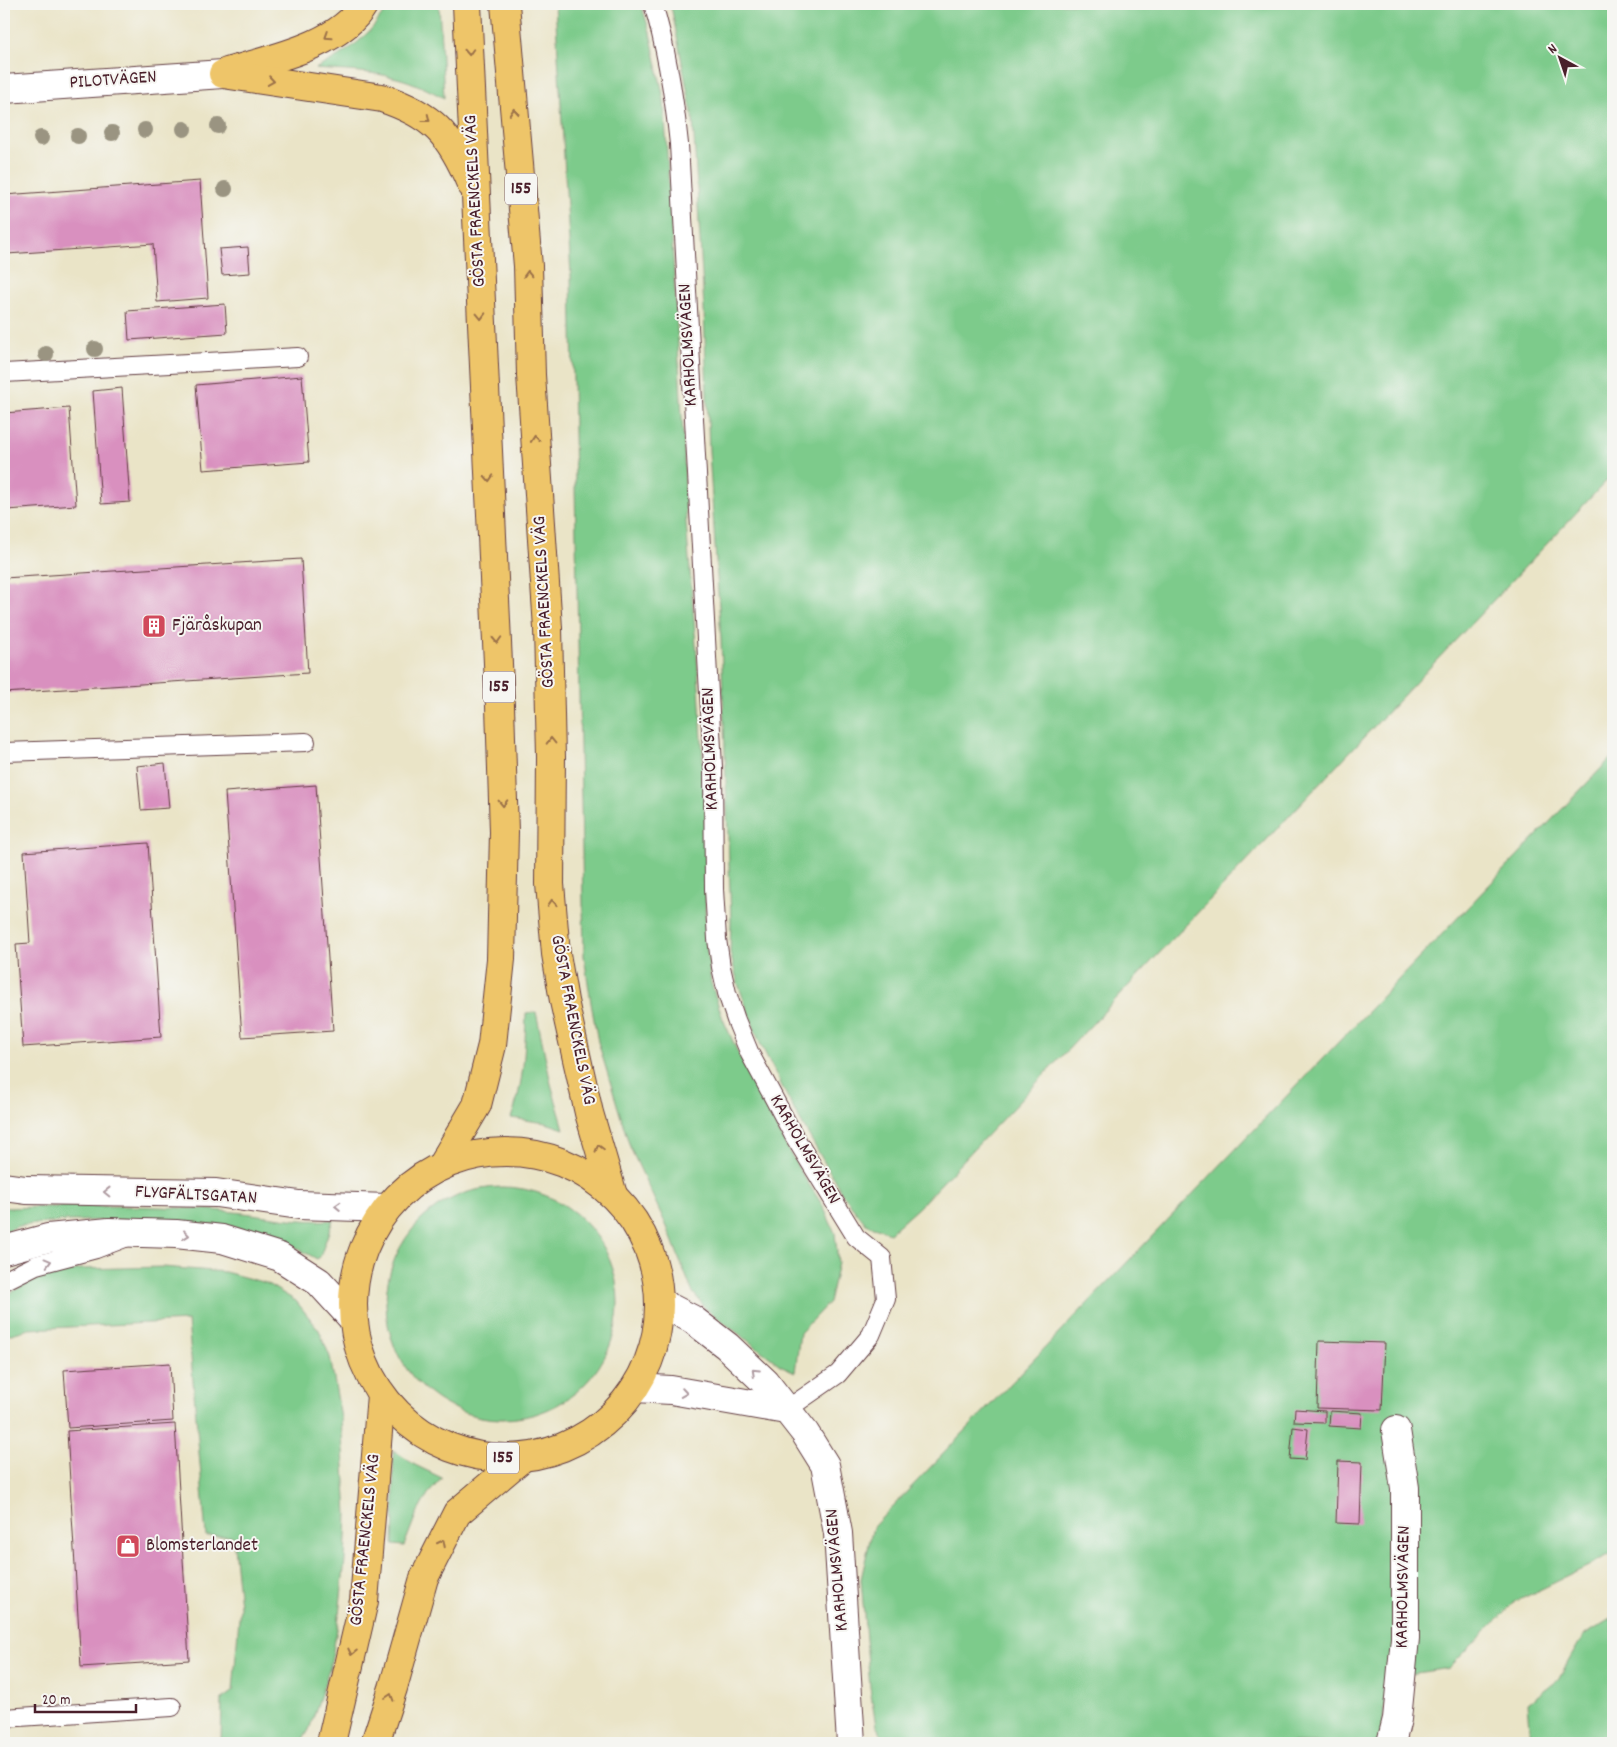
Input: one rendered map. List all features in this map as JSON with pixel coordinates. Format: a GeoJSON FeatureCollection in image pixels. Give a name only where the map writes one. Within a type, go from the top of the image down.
{"type":"FeatureCollection","features":[{"type":"Feature","properties":{"kind":"main road"},"geometry":{"type":"LineString","coordinates":[[223,74],[323,40],[346,24],[364,4]]}},
{"type":"Feature","properties":{"kind":"main road","name":"GÖSTA FRAENCKELS VÄG"},"geometry":{"type":"LineString","coordinates":[[441,1166],[477,1105],[492,1045],[501,959],[504,832],[467,4]]}},
{"type":"Feature","properties":{"kind":"main road","name":"GÖSTA FRAENCKELS VÄG"},"geometry":{"type":"LineString","coordinates":[[505,4],[528,266],[532,403],[548,628],[551,757],[550,884],[556,954],[564,1001],[589,1113],[613,1195]]}},
{"type":"Feature","properties":{"kind":"main road"},"geometry":{"type":"LineString","coordinates":[[223,74],[382,98],[406,106],[426,118],[445,135],[460,159],[476,197]]}},
{"type":"Feature","properties":{"kind":"main road","name":"GÖSTA FRAENCKELS VÄG"},"geometry":{"type":"LineString","coordinates":[[485,1153],[531,1153],[554,1159],[575,1168],[595,1180],[613,1195],[632,1218],[647,1244],[656,1272],[659,1302],[658,1324],[646,1368],[635,1388],[616,1412],[586,1436],[566,1446],[544,1454],[522,1458],[495,1458],[468,1454],[443,1445],[419,1432],[405,1421],[381,1395],[364,1366],[352,1318],[352,1288],[359,1259],[370,1232],[387,1208],[412,1183],[441,1166],[485,1153]]}},
{"type":"Feature","properties":{"kind":"main road","name":"GÖSTA FRAENCKELS VÄG"},"geometry":{"type":"LineString","coordinates":[[331,1742],[364,1601],[381,1395]]}},
{"type":"Feature","properties":{"kind":"main road","name":"GÖSTA FRAENCKELS VÄG"},"geometry":{"type":"LineString","coordinates":[[375,1743],[393,1688],[424,1578],[457,1513],[522,1458]]}},
{"type":"Feature","properties":{"kind":"street","name":"PILOTVÄGEN"},"geometry":{"type":"LineString","coordinates":[[4,90],[223,74]]}},
{"type":"Feature","properties":{"kind":"street","name":"FLYGFÄLTSGATAN"},"geometry":{"type":"LineString","coordinates":[[4,1187],[26,1190],[216,1194],[299,1204],[387,1208]]}},
{"type":"Feature","properties":{"kind":"street","name":"FLYGFÄLTSGATAN"},"geometry":{"type":"LineString","coordinates":[[4,1250],[48,1238],[109,1232],[176,1234],[222,1239],[280,1257],[319,1282],[352,1318]]}},
{"type":"Feature","properties":{"kind":"street","name":"KARHOLMSVÄGEN"},"geometry":{"type":"LineString","coordinates":[[659,1302],[692,1319],[727,1346],[765,1382],[805,1433],[824,1466],[838,1533],[851,1743]]}},
{"type":"Feature","properties":{"kind":"street"},"geometry":{"type":"LineString","coordinates":[[635,1388],[671,1390],[786,1410]]}},
{"type":"Feature","properties":{"kind":"street","name":"KARHOLMSVÄGEN"},"geometry":{"type":"LineString","coordinates":[[1391,1743],[1397,1719],[1405,1638],[1405,1488],[1396,1430]]}},
{"type":"Feature","properties":{"kind":"lane","name":"KARHOLMSVÄGEN"},"geometry":{"type":"LineString","coordinates":[[653,4],[670,72],[679,144],[713,767],[714,889],[721,967],[736,1020],[750,1054],[794,1136],[856,1237],[882,1258],[886,1299],[871,1335],[838,1374],[786,1410]]}},
{"type":"Feature","properties":{"kind":"lane"},"geometry":{"type":"LineString","coordinates":[[4,373],[298,357]]}},
{"type":"Feature","properties":{"kind":"lane"},"geometry":{"type":"LineString","coordinates":[[4,752],[306,742]]}},
{"type":"Feature","properties":{"kind":"lane"},"geometry":{"type":"LineString","coordinates":[[4,1281],[36,1265],[96,1249],[137,1233]]}},
{"type":"Feature","properties":{"kind":"lane"},"geometry":{"type":"LineString","coordinates":[[4,1718],[172,1707]]}},
{"type":"Feature","properties":{"kind":"green space"},"geometry":{"type":"Polygon","coordinates":[[[389,4],[439,4],[444,98],[415,84],[387,76],[315,69],[338,56],[366,35],[389,4]]]}},
{"type":"Feature","properties":{"kind":"green space"},"geometry":{"type":"Polygon","coordinates":[[[555,4],[641,4],[650,32],[664,100],[684,451],[686,522],[698,670],[704,777],[706,845],[705,935],[711,983],[723,1019],[739,1055],[799,1169],[823,1206],[835,1233],[838,1263],[829,1302],[800,1333],[795,1372],[780,1365],[706,1309],[692,1291],[667,1227],[630,1147],[598,1042],[591,1003],[584,956],[571,275],[555,4]]]}},
{"type":"Feature","properties":{"kind":"green space"},"geometry":{"type":"Polygon","coordinates":[[[669,4],[1613,4],[1613,474],[919,1207],[890,1233],[866,1224],[843,1195],[792,1106],[759,1041],[738,984],[730,952],[731,921],[721,639],[709,451],[704,309],[693,119],[672,11],[669,4]]]}},
{"type":"Feature","properties":{"kind":"green space"},"geometry":{"type":"Polygon","coordinates":[[[1613,756],[1613,1554],[1515,1602],[1449,1668],[1390,1677],[1379,1743],[887,1743],[876,1726],[870,1688],[861,1579],[873,1527],[1613,756]]]}},
{"type":"Feature","properties":{"kind":"green space"},"geometry":{"type":"Polygon","coordinates":[[[536,1012],[551,1084],[564,1129],[546,1123],[511,1118],[521,1079],[526,1013],[536,1012]]]}},
{"type":"Feature","properties":{"kind":"green space"},"geometry":{"type":"Polygon","coordinates":[[[502,1187],[525,1189],[557,1201],[576,1213],[592,1229],[604,1248],[613,1269],[618,1303],[616,1326],[604,1358],[592,1377],[576,1393],[557,1405],[536,1414],[502,1419],[479,1417],[447,1405],[428,1393],[412,1377],[400,1358],[391,1337],[386,1303],[388,1280],[400,1248],[412,1229],[428,1213],[447,1201],[468,1192],[502,1187]]]}},
{"type":"Feature","properties":{"kind":"green space"},"geometry":{"type":"Polygon","coordinates":[[[89,1206],[180,1208],[234,1212],[295,1220],[333,1220],[320,1257],[317,1259],[267,1235],[231,1226],[140,1220],[66,1221],[18,1226],[4,1232],[4,1208],[89,1206]]]}},
{"type":"Feature","properties":{"kind":"green space"},"geometry":{"type":"Polygon","coordinates":[[[163,1267],[225,1272],[266,1283],[296,1301],[319,1330],[330,1357],[341,1418],[347,1514],[345,1560],[338,1624],[330,1667],[309,1730],[301,1743],[221,1743],[222,1699],[233,1691],[240,1606],[233,1536],[206,1536],[188,1321],[29,1329],[4,1336],[4,1297],[35,1278],[81,1269],[163,1267]]]}},
{"type":"Feature","properties":{"kind":"green space"},"geometry":{"type":"Polygon","coordinates":[[[393,1450],[415,1465],[442,1478],[428,1494],[416,1515],[404,1546],[393,1545],[393,1450]]]}},
{"type":"Feature","properties":{"kind":"green space"},"geometry":{"type":"Polygon","coordinates":[[[1613,1618],[1613,1743],[1531,1743],[1528,1703],[1557,1681],[1583,1636],[1613,1618]]]}},
{"type":"Feature","properties":{"kind":"building"},"geometry":{"type":"Polygon","coordinates":[[[200,181],[208,298],[157,302],[153,244],[7,254],[4,195],[200,181]]]}},
{"type":"Feature","properties":{"kind":"building"},"geometry":{"type":"Polygon","coordinates":[[[248,247],[250,273],[222,275],[219,249],[248,247]]]}},
{"type":"Feature","properties":{"kind":"building"},"geometry":{"type":"Polygon","coordinates":[[[225,304],[227,333],[129,340],[127,311],[225,304]]]}},
{"type":"Feature","properties":{"kind":"building"},"geometry":{"type":"Polygon","coordinates":[[[302,376],[309,462],[203,470],[196,385],[302,376]]]}},
{"type":"Feature","properties":{"kind":"building"},"geometry":{"type":"Polygon","coordinates":[[[122,388],[130,502],[101,504],[93,391],[122,388]]]}},
{"type":"Feature","properties":{"kind":"building"},"geometry":{"type":"Polygon","coordinates":[[[69,408],[76,505],[7,510],[4,467],[4,413],[69,408]]]}},
{"type":"Feature","properties":{"kind":"building","name":"Fjäråskupan"},"geometry":{"type":"Polygon","coordinates":[[[301,559],[308,673],[4,693],[4,578],[301,559]]]}},
{"type":"Feature","properties":{"kind":"building"},"geometry":{"type":"Polygon","coordinates":[[[165,763],[169,808],[141,810],[137,766],[165,763]]]}},
{"type":"Feature","properties":{"kind":"building"},"geometry":{"type":"Polygon","coordinates":[[[316,785],[333,1031],[242,1037],[225,792],[316,785]]]}},
{"type":"Feature","properties":{"kind":"building"},"geometry":{"type":"Polygon","coordinates":[[[148,843],[161,1037],[23,1047],[16,944],[30,943],[24,852],[148,843]]]}},
{"type":"Feature","properties":{"kind":"building"},"geometry":{"type":"Polygon","coordinates":[[[1319,1341],[1385,1343],[1382,1410],[1317,1408],[1319,1341]]]}},
{"type":"Feature","properties":{"kind":"building"},"geometry":{"type":"Polygon","coordinates":[[[170,1363],[173,1421],[68,1428],[64,1370],[170,1363]]]}},
{"type":"Feature","properties":{"kind":"building"},"geometry":{"type":"Polygon","coordinates":[[[1295,1409],[1325,1411],[1325,1423],[1294,1422],[1295,1409]]]}},
{"type":"Feature","properties":{"kind":"building"},"geometry":{"type":"Polygon","coordinates":[[[1330,1411],[1362,1413],[1361,1428],[1329,1426],[1330,1411]]]}},
{"type":"Feature","properties":{"kind":"building","name":"Blomsterlandet"},"geometry":{"type":"Polygon","coordinates":[[[175,1424],[189,1660],[81,1667],[67,1431],[175,1424]]]}},
{"type":"Feature","properties":{"kind":"building"},"geometry":{"type":"Polygon","coordinates":[[[1293,1427],[1308,1429],[1305,1460],[1290,1459],[1293,1427]]]}},
{"type":"Feature","properties":{"kind":"building"},"geometry":{"type":"Polygon","coordinates":[[[1338,1461],[1362,1462],[1360,1524],[1336,1523],[1338,1461]]]}},
{"type":"Feature","properties":{"kind":"place","name":"Fjäråskupan"},"geometry":{"type":"Point","coordinates":[154,626]}},
{"type":"Feature","properties":{"kind":"place","name":"Blomsterlandet"},"geometry":{"type":"Point","coordinates":[128,1546]}}]}
